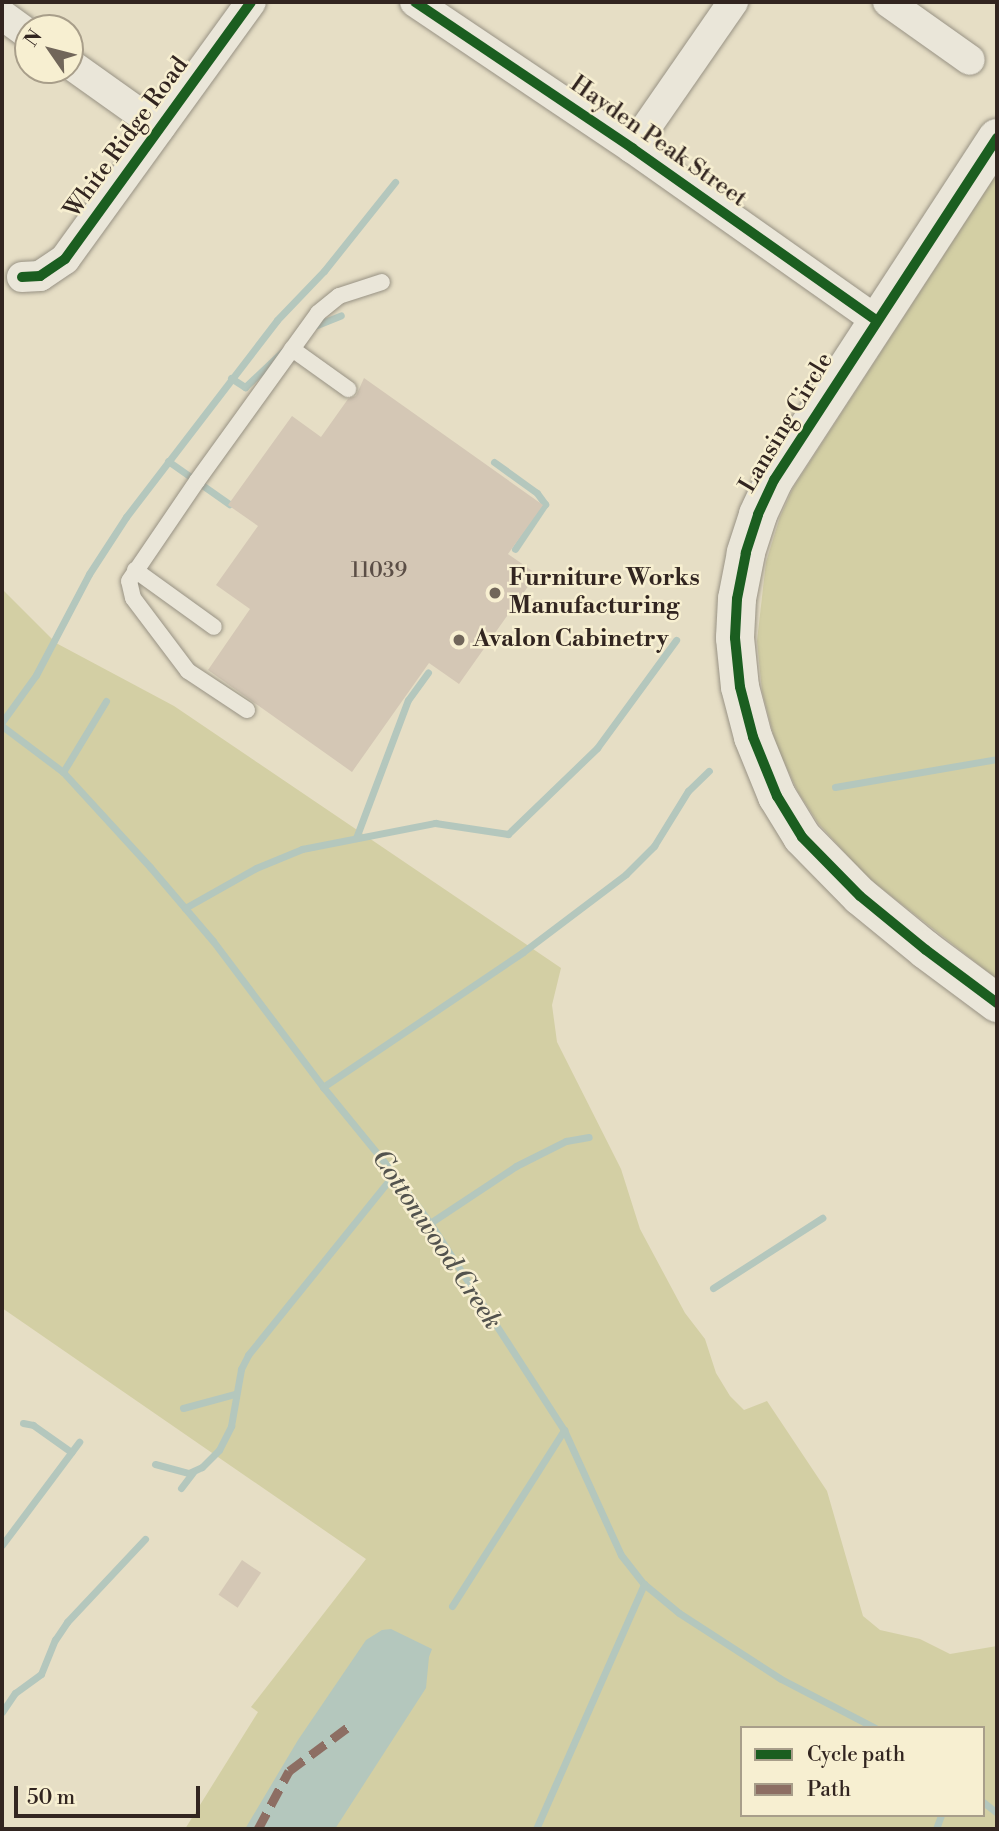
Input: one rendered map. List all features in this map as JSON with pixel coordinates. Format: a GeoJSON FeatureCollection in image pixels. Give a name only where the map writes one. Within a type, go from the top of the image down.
{"type":"FeatureCollection","features":[{"type":"Feature","properties":{"kind":"street","name":"White Ridge Road"},"geometry":{"type":"LineString","coordinates":[[22,277],[40,276],[65,259],[251,2]]}},
{"type":"Feature","properties":{"kind":"street","name":"Hayden Peak Street"},"geometry":{"type":"LineString","coordinates":[[415,2],[632,148],[876,320]]}},
{"type":"Feature","properties":{"kind":"street"},"geometry":{"type":"LineString","coordinates":[[632,148],[733,2]]}},
{"type":"Feature","properties":{"kind":"street"},"geometry":{"type":"LineString","coordinates":[[888,2],[970,60]]}},
{"type":"Feature","properties":{"kind":"street"},"geometry":{"type":"LineString","coordinates":[[84,74],[160,128]]}},
{"type":"Feature","properties":{"kind":"street","name":"Lansing Circle"},"geometry":{"type":"LineString","coordinates":[[997,138],[789,454],[758,515],[737,598],[736,638],[740,687],[762,762],[782,805],[802,837],[860,896],[997,1003]]}},
{"type":"Feature","properties":{"kind":"lane"},"geometry":{"type":"LineString","coordinates":[[247,710],[188,671],[130,593],[130,581],[135,570],[292,349],[330,301],[369,284],[382,282]]}},
{"type":"Feature","properties":{"kind":"lane"},"geometry":{"type":"LineString","coordinates":[[292,349],[348,389]]}},
{"type":"Feature","properties":{"kind":"lane"},"geometry":{"type":"LineString","coordinates":[[135,570],[214,627]]}},
{"type":"Feature","properties":{"kind":"shaded area"},"geometry":{"type":"Polygon","coordinates":[[[997,173],[997,979],[866,876],[818,823],[798,792],[776,745],[762,691],[757,641],[766,562],[780,517],[793,488],[997,173]]]}},
{"type":"Feature","properties":{"kind":"shaded area"},"geometry":{"type":"Polygon","coordinates":[[[2,589],[56,643],[174,706],[561,968],[552,1005],[557,1042],[621,1169],[640,1229],[685,1313],[705,1339],[716,1373],[730,1396],[744,1410],[767,1401],[827,1491],[863,1616],[880,1630],[920,1639],[950,1654],[997,1646],[997,1829],[185,1829],[258,1712],[251,1707],[366,1559],[2,1308],[2,589]]]}},
{"type":"Feature","properties":{"kind":"shaded area"},"geometry":{"type":"Polygon","coordinates":[[[391,1629],[432,1649],[426,1688],[335,1829],[245,1829],[298,1740],[366,1640],[382,1630],[391,1629]]]}},
{"type":"Feature","properties":{"kind":"building"},"geometry":{"type":"Polygon","coordinates":[[[364,378],[543,505],[508,554],[548,582],[529,585],[459,684],[429,663],[352,772],[208,670],[250,609],[216,585],[258,526],[228,505],[292,416],[321,437],[348,399],[356,396],[364,378]]]}},
{"type":"Feature","properties":{"kind":"building"},"geometry":{"type":"Polygon","coordinates":[[[242,1560],[261,1573],[238,1608],[219,1595],[242,1560]]]}},
{"type":"Feature","properties":{"kind":"waterway"},"geometry":{"type":"LineString","coordinates":[[2,722],[36,675],[89,574],[126,517],[277,320],[324,271],[395,182]]}},
{"type":"Feature","properties":{"kind":"waterway"},"geometry":{"type":"LineString","coordinates":[[312,327],[341,315]]}},
{"type":"Feature","properties":{"kind":"waterway"},"geometry":{"type":"LineString","coordinates":[[231,378],[245,387],[282,352]]}},
{"type":"Feature","properties":{"kind":"waterway"},"geometry":{"type":"LineString","coordinates":[[168,461],[229,504]]}},
{"type":"Feature","properties":{"kind":"waterway"},"geometry":{"type":"LineString","coordinates":[[494,462],[537,493],[545,504],[515,549]]}},
{"type":"Feature","properties":{"kind":"waterway"},"geometry":{"type":"LineString","coordinates":[[185,908],[256,868],[302,849],[435,823],[508,834],[597,748],[676,640]]}},
{"type":"Feature","properties":{"kind":"waterway"},"geometry":{"type":"LineString","coordinates":[[356,838],[408,700],[428,672]]}},
{"type":"Feature","properties":{"kind":"waterway"},"geometry":{"type":"LineString","coordinates":[[63,772],[106,701]]}},
{"type":"Feature","properties":{"kind":"waterway","name":"Cottonwood Creek"},"geometry":{"type":"LineString","coordinates":[[2,726],[63,772],[150,867],[213,941],[323,1087],[394,1174],[430,1223],[564,1430],[621,1555],[644,1584],[679,1613],[781,1679],[871,1726]]}},
{"type":"Feature","properties":{"kind":"waterway"},"geometry":{"type":"LineString","coordinates":[[835,787],[997,759]]}},
{"type":"Feature","properties":{"kind":"waterway"},"geometry":{"type":"LineString","coordinates":[[323,1087],[523,952],[626,874],[654,846],[688,791],[709,771]]}},
{"type":"Feature","properties":{"kind":"waterway"},"geometry":{"type":"LineString","coordinates":[[430,1223],[516,1166],[566,1141],[589,1137]]}},
{"type":"Feature","properties":{"kind":"waterway"},"geometry":{"type":"LineString","coordinates":[[155,1464],[189,1473],[202,1467],[219,1450],[231,1426],[241,1369],[248,1355],[394,1174]]}},
{"type":"Feature","properties":{"kind":"waterway"},"geometry":{"type":"LineString","coordinates":[[713,1288],[822,1218]]}},
{"type":"Feature","properties":{"kind":"waterway"},"geometry":{"type":"LineString","coordinates":[[183,1408],[235,1394]]}},
{"type":"Feature","properties":{"kind":"waterway"},"geometry":{"type":"LineString","coordinates":[[23,1423],[33,1425],[71,1452]]}},
{"type":"Feature","properties":{"kind":"waterway"},"geometry":{"type":"LineString","coordinates":[[452,1606],[564,1430]]}},
{"type":"Feature","properties":{"kind":"waterway"},"geometry":{"type":"LineString","coordinates":[[2,1545],[79,1442]]}},
{"type":"Feature","properties":{"kind":"waterway"},"geometry":{"type":"LineString","coordinates":[[181,1488],[193,1472]]}},
{"type":"Feature","properties":{"kind":"waterway"},"geometry":{"type":"LineString","coordinates":[[2,1712],[15,1693],[41,1674],[55,1640],[67,1622],[145,1539]]}},
{"type":"Feature","properties":{"kind":"waterway"},"geometry":{"type":"LineString","coordinates":[[536,1829],[644,1584]]}},
{"type":"Feature","properties":{"kind":"waterway","name":"Cottonwood Creek"},"geometry":{"type":"LineString","coordinates":[[985,1804],[997,1813]]}},
{"type":"Feature","properties":{"kind":"waterway"},"geometry":{"type":"LineString","coordinates":[[936,1829],[940,1817]]}},
{"type":"Feature","properties":{"kind":"marked path"},"geometry":{"type":"LineString","coordinates":[[258,1829],[289,1771],[352,1724]]}},
{"type":"Feature","properties":{"kind":"cycle path"},"geometry":{"type":"LineString","coordinates":[[22,277],[40,276],[65,259],[251,2]]}},
{"type":"Feature","properties":{"kind":"cycle path"},"geometry":{"type":"LineString","coordinates":[[415,2],[632,148],[876,320]]}},
{"type":"Feature","properties":{"kind":"cycle path"},"geometry":{"type":"LineString","coordinates":[[997,138],[774,480],[758,515],[746,553],[737,599],[735,638],[740,687],[753,737],[777,796],[802,837],[860,896],[997,1003]]}},
{"type":"Feature","properties":{"kind":"place","name":"Furniture Works Manufacturing"},"geometry":{"type":"Point","coordinates":[495,593]}},
{"type":"Feature","properties":{"kind":"place","name":"Avalon Cabinetry"},"geometry":{"type":"Point","coordinates":[459,640]}}]}
